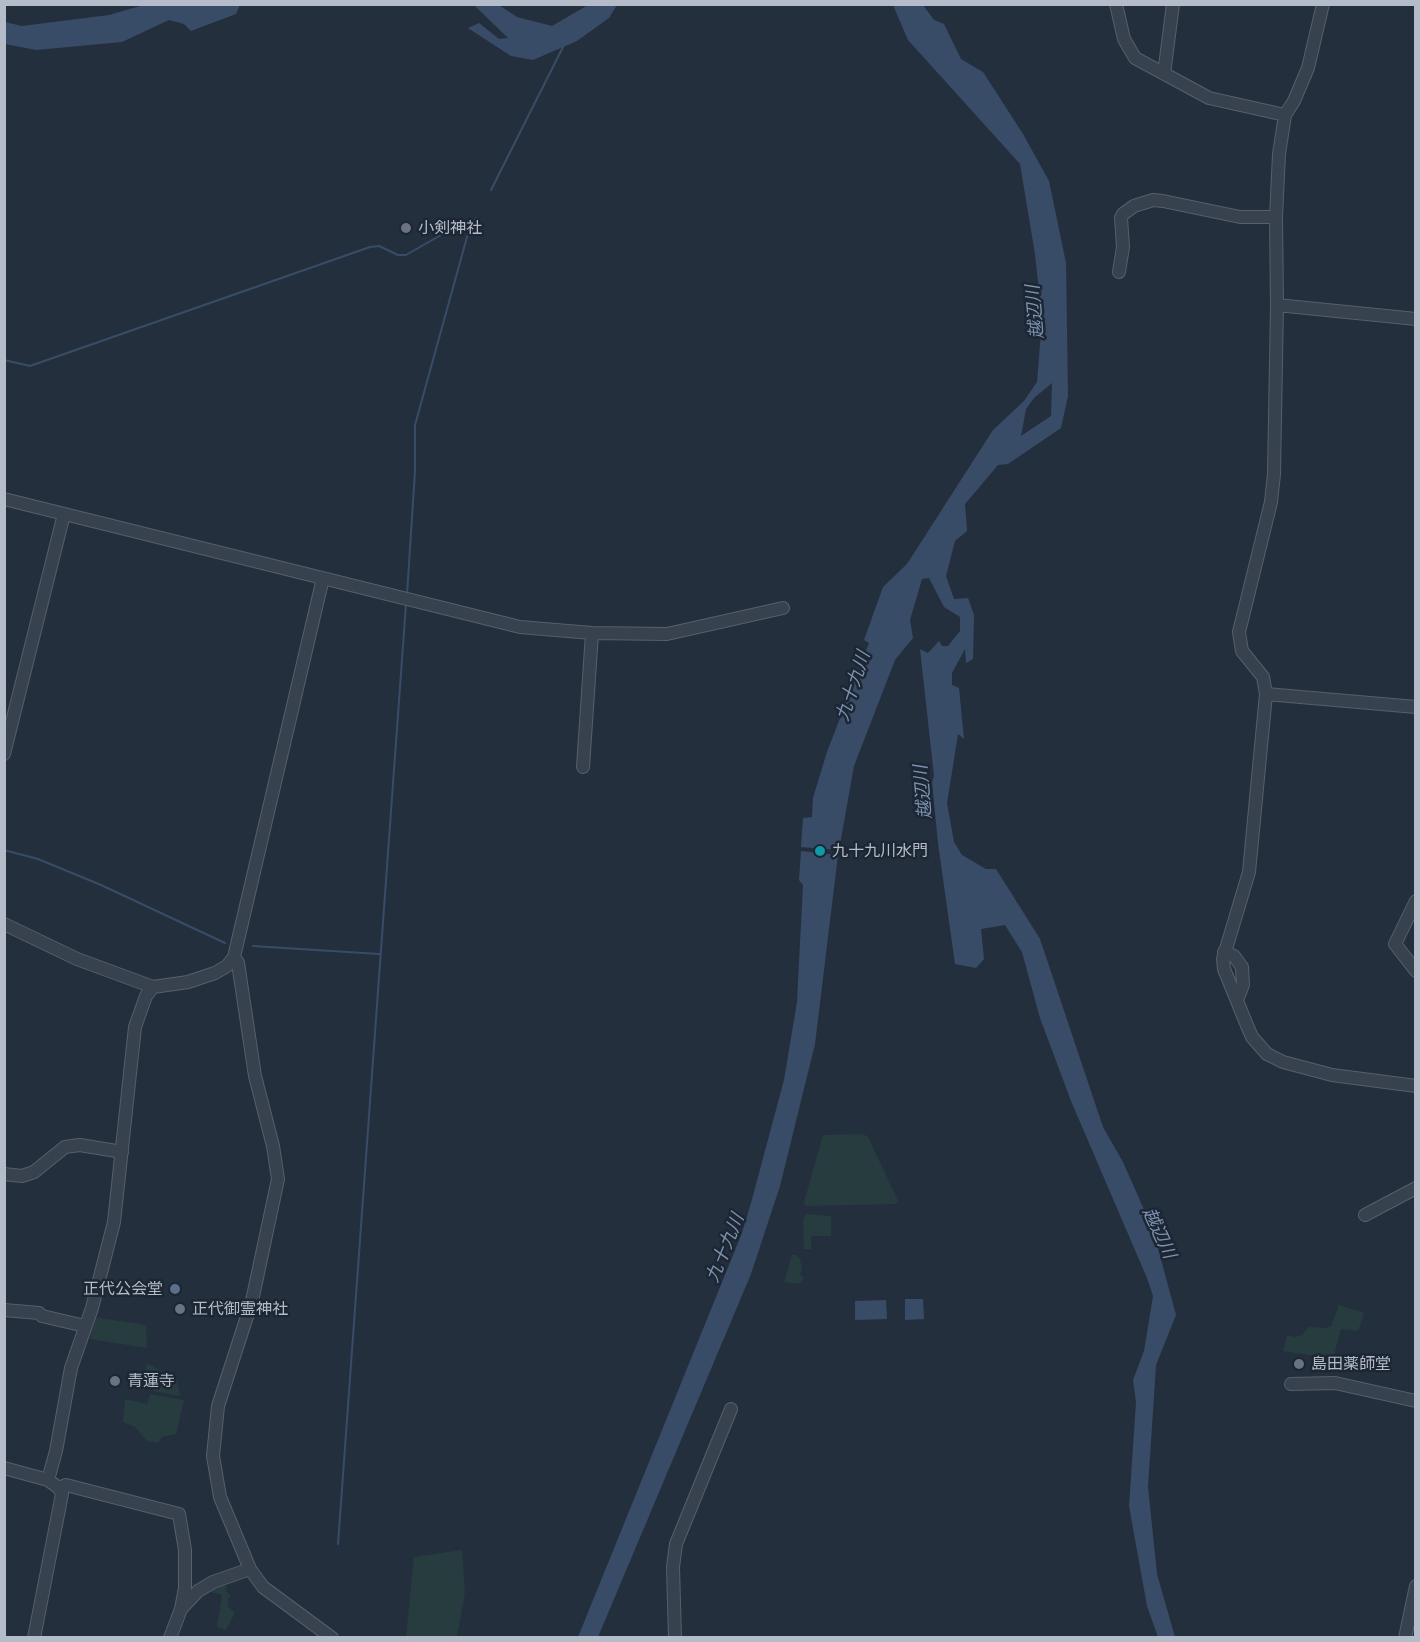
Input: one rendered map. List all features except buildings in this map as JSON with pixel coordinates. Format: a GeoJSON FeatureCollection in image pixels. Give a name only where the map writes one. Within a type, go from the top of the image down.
{"type":"FeatureCollection","features":[{"type":"Feature","properties":{"kind":"street"},"geometry":{"type":"LineString","coordinates":[[1116,4],[1130,53],[1209,98],[1285,115]]}},
{"type":"Feature","properties":{"kind":"street"},"geometry":{"type":"LineString","coordinates":[[1164,74],[1173,4]]}},
{"type":"Feature","properties":{"kind":"street"},"geometry":{"type":"LineString","coordinates":[[1323,4],[1308,68],[1294,101],[1285,115],[1279,153],[1276,217],[1274,474],[1271,502],[1239,632],[1242,651],[1263,677],[1266,694],[1249,872],[1224,952],[1224,969],[1252,1037],[1261,1049],[1275,1058],[1332,1075],[1416,1086]]}},
{"type":"Feature","properties":{"kind":"street"},"geometry":{"type":"LineString","coordinates":[[1119,272],[1123,247],[1121,218],[1134,206],[1154,200],[1240,217],[1276,217]]}},
{"type":"Feature","properties":{"kind":"street"},"geometry":{"type":"LineString","coordinates":[[1277,305],[1416,319]]}},
{"type":"Feature","properties":{"kind":"street"},"geometry":{"type":"LineString","coordinates":[[4,499],[414,599],[505,625],[592,633],[667,634],[783,608]]}},
{"type":"Feature","properties":{"kind":"street"},"geometry":{"type":"LineString","coordinates":[[4,754],[64,514]]}},
{"type":"Feature","properties":{"kind":"street"},"geometry":{"type":"LineString","coordinates":[[4,924],[77,959],[153,987],[188,982],[215,973],[227,966],[234,957],[323,578]]}},
{"type":"Feature","properties":{"kind":"street"},"geometry":{"type":"LineString","coordinates":[[583,767],[592,633]]}},
{"type":"Feature","properties":{"kind":"street"},"geometry":{"type":"LineString","coordinates":[[1266,694],[1416,707]]}},
{"type":"Feature","properties":{"kind":"street"},"geometry":{"type":"LineString","coordinates":[[1416,902],[1395,944],[1416,971]]}},
{"type":"Feature","properties":{"kind":"street"},"geometry":{"type":"LineString","coordinates":[[1224,952],[1234,956],[1242,966],[1244,985],[1237,1000]]}},
{"type":"Feature","properties":{"kind":"street"},"geometry":{"type":"LineString","coordinates":[[234,957],[238,963],[255,1076],[279,1179],[252,1301],[225,1382],[214,1427],[213,1456],[220,1497],[250,1569],[263,1587],[332,1638]]}},
{"type":"Feature","properties":{"kind":"street"},"geometry":{"type":"LineString","coordinates":[[48,1480],[56,1451],[71,1368],[114,1222],[134,1033],[147,996],[153,987]]}},
{"type":"Feature","properties":{"kind":"street"},"geometry":{"type":"LineString","coordinates":[[4,1174],[22,1176],[34,1172],[65,1147],[88,1146],[122,1152]]}},
{"type":"Feature","properties":{"kind":"street"},"geometry":{"type":"LineString","coordinates":[[1365,1215],[1416,1188]]}},
{"type":"Feature","properties":{"kind":"street"},"geometry":{"type":"LineString","coordinates":[[4,1310],[39,1313],[42,1316],[85,1326]]}},
{"type":"Feature","properties":{"kind":"street"},"geometry":{"type":"LineString","coordinates":[[1291,1384],[1335,1383],[1416,1401]]}},
{"type":"Feature","properties":{"kind":"street"},"geometry":{"type":"LineString","coordinates":[[675,1638],[673,1567],[676,1544],[730,1409]]}},
{"type":"Feature","properties":{"kind":"street"},"geometry":{"type":"LineString","coordinates":[[4,1468],[48,1480],[59,1488],[62,1494],[34,1638]]}},
{"type":"Feature","properties":{"kind":"street"},"geometry":{"type":"LineString","coordinates":[[59,1488],[66,1485],[179,1514],[185,1550],[185,1588],[181,1609],[170,1638]]}},
{"type":"Feature","properties":{"kind":"street"},"geometry":{"type":"LineString","coordinates":[[181,1609],[198,1591],[213,1582],[250,1569]]}},
{"type":"Feature","properties":{"kind":"street"},"geometry":{"type":"LineString","coordinates":[[1405,1638],[1416,1586]]}},
{"type":"Feature","properties":{"kind":"green space"},"geometry":{"type":"Polygon","coordinates":[[[863,1134],[868,1137],[898,1201],[895,1204],[806,1206],[804,1202],[823,1135],[863,1134]]]}},
{"type":"Feature","properties":{"kind":"green space"},"geometry":{"type":"Polygon","coordinates":[[[806,1214],[831,1216],[831,1236],[811,1236],[811,1249],[804,1249],[803,1220],[806,1214]]]}},
{"type":"Feature","properties":{"kind":"green space"},"geometry":{"type":"Polygon","coordinates":[[[792,1255],[800,1259],[802,1270],[800,1274],[804,1277],[800,1284],[784,1282],[792,1255]]]}},
{"type":"Feature","properties":{"kind":"green space"},"geometry":{"type":"Polygon","coordinates":[[[1339,1305],[1364,1313],[1358,1331],[1341,1329],[1333,1359],[1283,1351],[1287,1335],[1295,1337],[1302,1335],[1309,1327],[1327,1328],[1331,1326],[1339,1305]]]}},
{"type":"Feature","properties":{"kind":"green space"},"geometry":{"type":"Polygon","coordinates":[[[93,1317],[146,1325],[147,1348],[90,1339],[91,1334],[87,1333],[93,1317]]]}},
{"type":"Feature","properties":{"kind":"green space"},"geometry":{"type":"Polygon","coordinates":[[[147,1363],[177,1380],[180,1396],[153,1391],[144,1377],[147,1363]]]}},
{"type":"Feature","properties":{"kind":"green space"},"geometry":{"type":"Polygon","coordinates":[[[150,1394],[184,1400],[176,1434],[162,1437],[158,1443],[147,1441],[135,1427],[123,1422],[125,1399],[147,1404],[150,1394]]]}},
{"type":"Feature","properties":{"kind":"green space"},"geometry":{"type":"Polygon","coordinates":[[[462,1550],[465,1592],[457,1637],[406,1637],[414,1557],[462,1550]]]}},
{"type":"Feature","properties":{"kind":"green space"},"geometry":{"type":"Polygon","coordinates":[[[219,1584],[227,1586],[226,1590],[231,1597],[228,1598],[228,1606],[235,1613],[226,1630],[217,1627],[222,1595],[208,1591],[219,1584]]]}},
{"type":"Feature","properties":{"kind":"water"},"geometry":{"type":"Polygon","coordinates":[[[147,4],[240,5],[236,14],[191,31],[184,24],[169,20],[122,42],[36,50],[5,44],[5,22],[22,26],[109,15],[147,4]]]}},
{"type":"Feature","properties":{"kind":"water"},"geometry":{"type":"Polygon","coordinates":[[[474,5],[499,5],[517,17],[552,26],[588,5],[617,5],[609,18],[577,41],[533,60],[511,56],[468,28],[479,23],[499,39],[508,38],[474,5]]]}},
{"type":"Feature","properties":{"kind":"water","name":"九十九川"},"geometry":{"type":"Polygon","coordinates":[[[893,5],[923,5],[934,20],[944,24],[961,59],[983,72],[1023,134],[1049,181],[1066,263],[1068,396],[1061,428],[1008,464],[998,465],[965,504],[967,531],[955,541],[946,576],[954,599],[968,598],[974,615],[973,659],[966,663],[965,649],[952,673],[952,685],[959,688],[964,739],[958,734],[947,803],[954,842],[962,855],[986,869],[996,869],[1040,939],[1103,1127],[1123,1162],[1153,1230],[1176,1315],[1156,1365],[1148,1487],[1157,1574],[1175,1637],[1158,1637],[1147,1606],[1129,1506],[1136,1402],[1133,1380],[1144,1351],[1153,1296],[1071,1101],[1040,1018],[1022,952],[1005,925],[981,929],[984,959],[976,968],[955,964],[938,843],[932,782],[934,776],[920,649],[928,653],[939,641],[942,646],[948,646],[960,631],[960,617],[944,607],[929,578],[922,579],[910,620],[913,638],[895,660],[854,766],[839,850],[801,847],[803,818],[812,817],[813,798],[827,752],[869,643],[864,640],[883,587],[907,564],[993,430],[1024,401],[1037,382],[1042,320],[1035,254],[1020,164],[908,40],[893,5]],[[1052,383],[1034,398],[1026,409],[1021,436],[1051,416],[1052,383]]]}},
{"type":"Feature","properties":{"kind":"water"},"geometry":{"type":"Polygon","coordinates":[[[801,851],[838,855],[815,1044],[780,1186],[751,1274],[598,1637],[578,1637],[742,1233],[751,1203],[784,1080],[797,1002],[803,885],[799,880],[801,851]]]}},
{"type":"Feature","properties":{"kind":"water"},"geometry":{"type":"Polygon","coordinates":[[[905,1299],[923,1299],[924,1319],[905,1320],[905,1299]]]}},
{"type":"Feature","properties":{"kind":"water"},"geometry":{"type":"Polygon","coordinates":[[[886,1300],[887,1319],[855,1320],[855,1301],[886,1300]]]}},
{"type":"Feature","properties":{"kind":"waterway"},"geometry":{"type":"LineString","coordinates":[[491,190],[564,45]]}},
{"type":"Feature","properties":{"kind":"waterway"},"geometry":{"type":"LineString","coordinates":[[407,595],[415,471],[415,425],[467,237],[476,218]]}},
{"type":"Feature","properties":{"kind":"waterway"},"geometry":{"type":"LineString","coordinates":[[4,360],[30,366],[370,247],[379,246],[398,255],[406,255],[455,227],[475,221]]}},
{"type":"Feature","properties":{"kind":"waterway"},"geometry":{"type":"LineString","coordinates":[[338,1544],[406,604]]}},
{"type":"Feature","properties":{"kind":"waterway"},"geometry":{"type":"LineString","coordinates":[[4,850],[38,859],[101,885],[225,943]]}},
{"type":"Feature","properties":{"kind":"waterway"},"geometry":{"type":"LineString","coordinates":[[253,946],[379,954]]}},
{"type":"Feature","properties":{"kind":"place","name":"小剣神社"},"geometry":{"type":"Point","coordinates":[406,228]}},
{"type":"Feature","properties":{"kind":"place","name":"九十九川水門"},"geometry":{"type":"Point","coordinates":[820,851]}},
{"type":"Feature","properties":{"kind":"place","name":"正代公会堂"},"geometry":{"type":"Point","coordinates":[175,1289]}},
{"type":"Feature","properties":{"kind":"place","name":"正代御霊神社"},"geometry":{"type":"Point","coordinates":[180,1309]}},
{"type":"Feature","properties":{"kind":"place","name":"島田薬師堂"},"geometry":{"type":"Point","coordinates":[1299,1364]}},
{"type":"Feature","properties":{"kind":"place","name":"青蓮寺"},"geometry":{"type":"Point","coordinates":[115,1381]}},
{"type":"Feature","properties":{"kind":"water label","name":"越辺川"},"geometry":{"type":"Point","coordinates":[1035,312]}},
{"type":"Feature","properties":{"kind":"water label","name":"越辺川"},"geometry":{"type":"Point","coordinates":[923,792]}},
{"type":"Feature","properties":{"kind":"water label","name":"越辺川"},"geometry":{"type":"Point","coordinates":[1159,1233]}}]}
